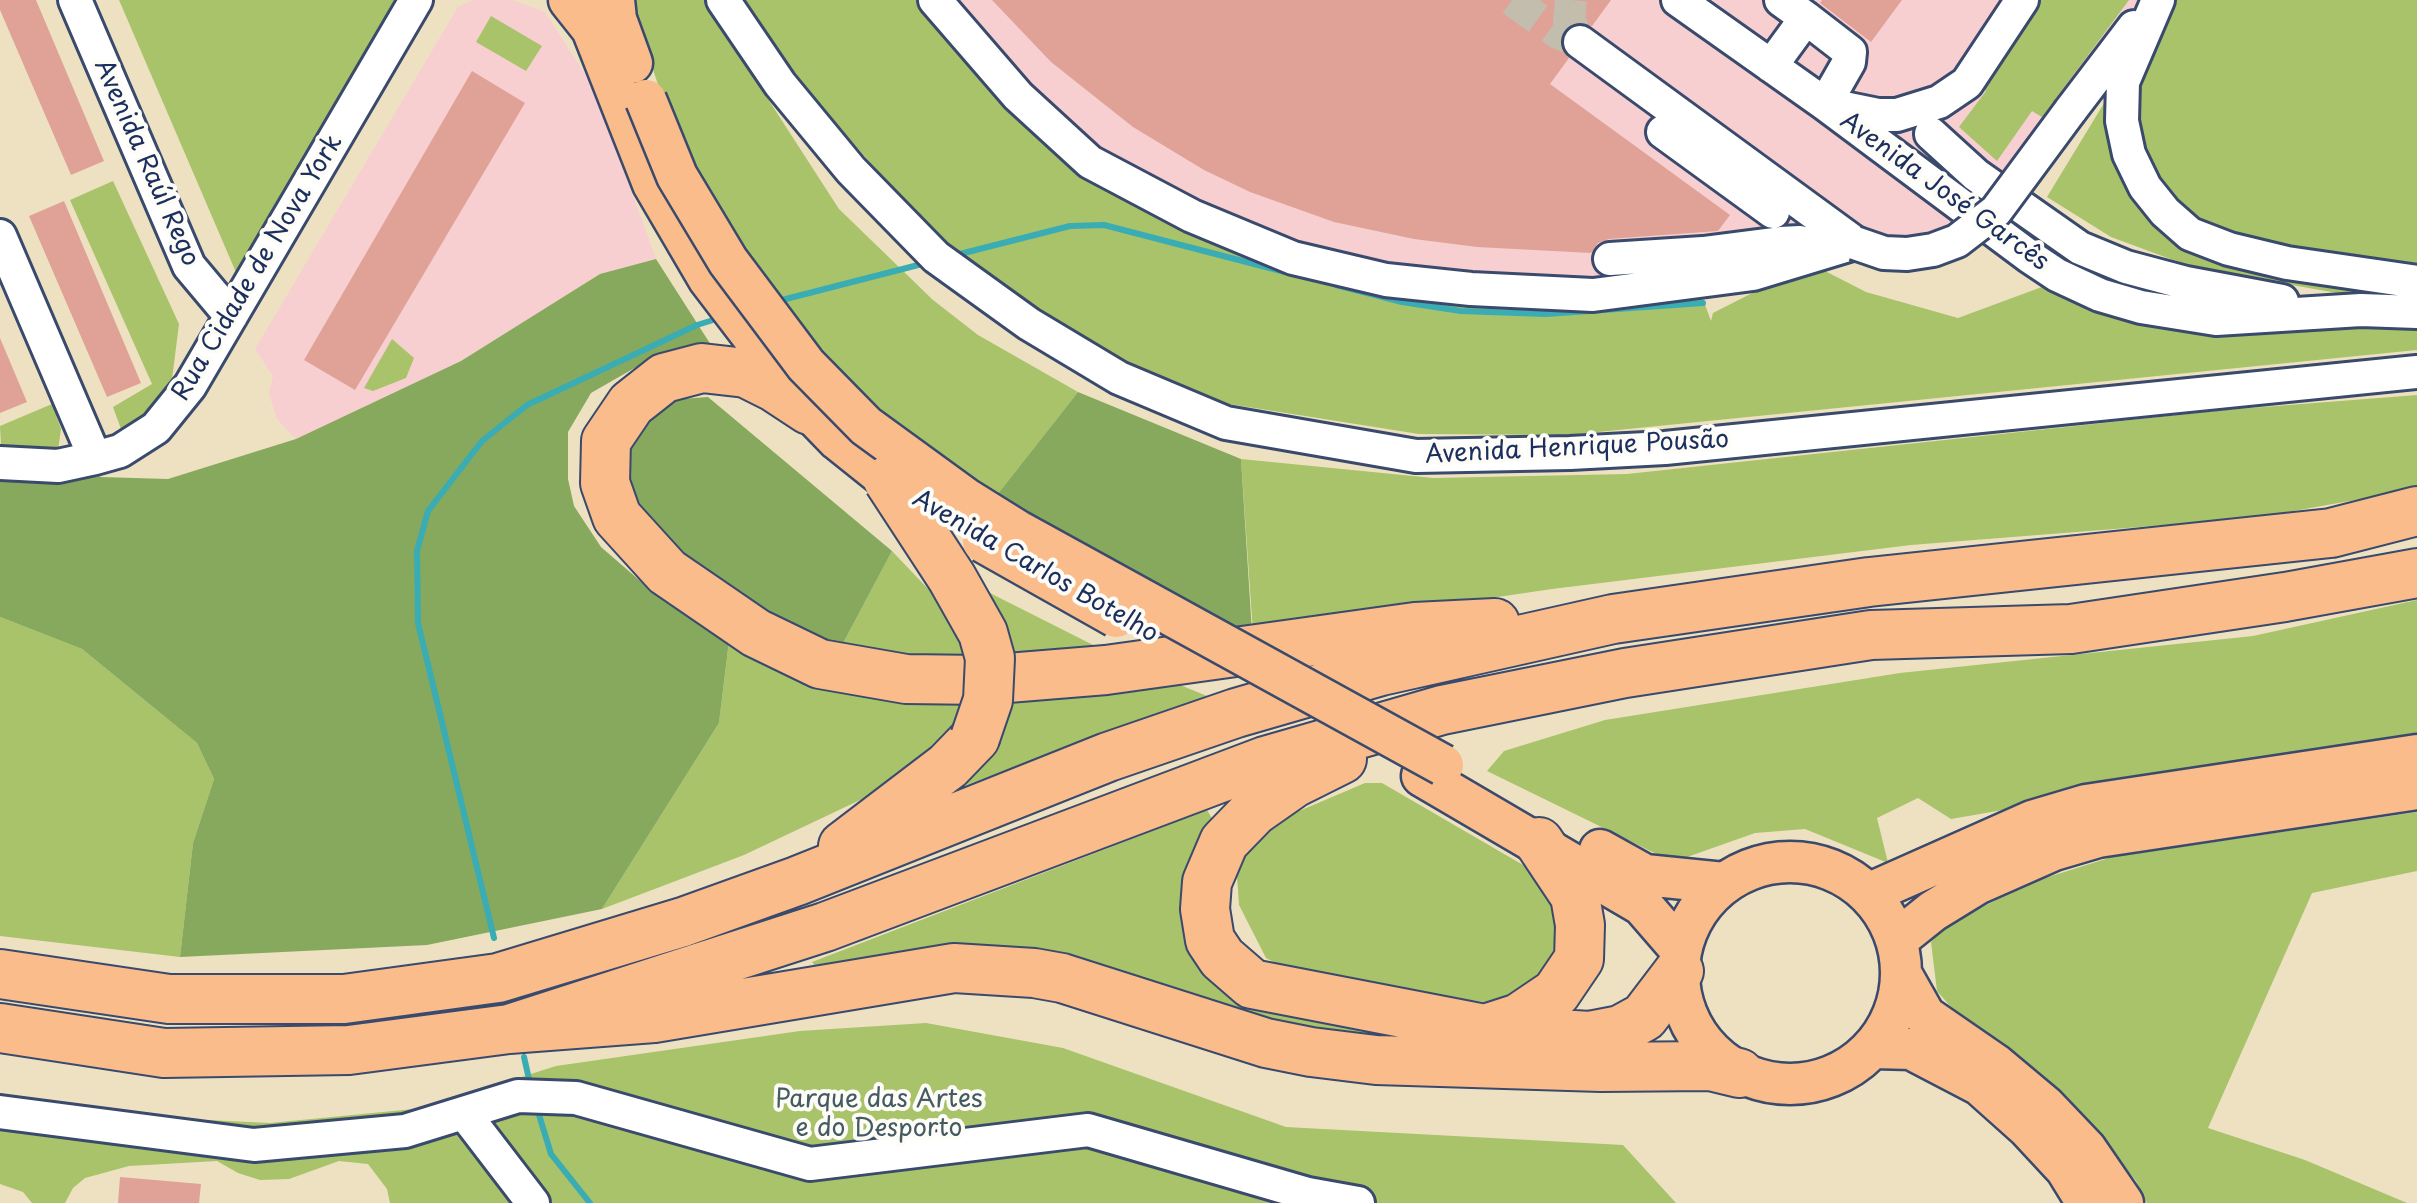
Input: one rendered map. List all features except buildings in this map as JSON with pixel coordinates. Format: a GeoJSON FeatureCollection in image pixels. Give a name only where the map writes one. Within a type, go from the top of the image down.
{"type":"FeatureCollection","features":[{"type":"Feature","properties":{"kind":"highway"},"geometry":{"type":"LineString","coordinates":[[809,410],[746,373],[702,368],[664,378],[631,404],[606,441],[604,483],[618,518],[667,572],[756,633],[820,664],[906,679],[984,680],[1106,670],[1415,626],[1614,619]]}},
{"type":"Feature","properties":{"kind":"highway"},"geometry":{"type":"LineString","coordinates":[[798,881],[948,766],[975,738],[988,700],[990,658],[982,633],[952,578],[888,480]]}},
{"type":"Feature","properties":{"kind":"highway"},"geometry":{"type":"LineString","coordinates":[[0,974],[169,999],[344,999],[498,978],[684,922],[798,881],[1108,757],[1236,713],[1381,671],[1614,619],[1869,582],[2331,533],[2417,510]]}},
{"type":"Feature","properties":{"kind":"highway"},"geometry":{"type":"LineString","coordinates":[[510,1029],[825,927],[1265,761],[1442,710],[1625,672],[1872,635],[2071,629],[2284,598],[2417,573]]}},
{"type":"Feature","properties":{"kind":"highway"},"geometry":{"type":"LineString","coordinates":[[1442,710],[1294,783],[1254,811],[1224,842],[1207,882],[1205,909],[1210,940],[1222,958],[1252,984],[1485,1029],[1589,1036],[1620,1030],[1644,1017],[1680,961]]}},
{"type":"Feature","properties":{"kind":"highway"},"geometry":{"type":"LineString","coordinates":[[1485,1029],[1519,1018],[1556,993],[1579,960],[1580,925],[1575,896],[1539,842]]}},
{"type":"Feature","properties":{"kind":"highway"},"geometry":{"type":"LineString","coordinates":[[0,1028],[164,1053],[348,1050],[510,1029],[654,1018],[954,968],[1062,978],[1266,1043],[1312,1052],[1376,1060],[1710,1066],[1739,1072]]}},
{"type":"Feature","properties":{"kind":"main road","name":"Avenida Carlos Botelho"},"geometry":{"type":"LineString","coordinates":[[569,0],[592,29],[728,261],[806,365],[866,426],[965,498],[1433,771],[1642,905],[1680,961]]}},
{"type":"Feature","properties":{"kind":"main road","name":"Avenida Carlos Botelho"},"geometry":{"type":"LineString","coordinates":[[614,0],[653,184],[692,253],[747,333],[809,410],[838,440],[888,480],[1048,580],[1644,875],[1724,883]]}},
{"type":"Feature","properties":{"kind":"main road"},"geometry":{"type":"LineString","coordinates":[[1870,893],[2032,820],[2086,805],[2417,755]]}},
{"type":"Feature","properties":{"kind":"main road"},"geometry":{"type":"LineString","coordinates":[[2123,1203],[2086,1149],[2045,1106],[1996,1065],[1925,1016],[1900,958],[1887,914],[1870,893],[1836,870],[1809,862],[1777,862],[1745,870],[1709,896],[1690,924],[1680,961],[1681,997],[1691,1025],[1717,1058],[1739,1072],[1770,1083],[1800,1084],[1847,1070],[1874,1048],[1894,1015],[1900,958],[1932,911],[1977,884],[2054,850],[2098,838],[2417,789]]}},
{"type":"Feature","properties":{"kind":"main road"},"geometry":{"type":"LineString","coordinates":[[1874,1048],[1912,1049],[1980,1086],[2028,1127],[2066,1170],[2087,1203]]}},
{"type":"Feature","properties":{"kind":"street","name":"Avenida Raúl Rego"},"geometry":{"type":"LineString","coordinates":[[75,0],[189,266],[231,316]]}},
{"type":"Feature","properties":{"kind":"street","name":"Avenida Henrique Pousão"},"geometry":{"type":"LineString","coordinates":[[723,0],[780,84],[851,170],[936,257],[1029,324],[1119,378],[1226,423],[1416,456],[1665,448],[2417,372]]}},
{"type":"Feature","properties":{"kind":"street"},"geometry":{"type":"LineString","coordinates":[[935,0],[1018,96],[1090,162],[1192,216],[1293,258],[1386,280],[1593,295],[1753,274],[1842,243]]}},
{"type":"Feature","properties":{"kind":"street","name":"Avenida José Garcês"},"geometry":{"type":"LineString","coordinates":[[1678,0],[2030,257],[2056,275],[2100,296],[2216,318],[2362,310],[2417,312]]}},
{"type":"Feature","properties":{"kind":"street","name":"Avenida José Garcês"},"geometry":{"type":"LineString","coordinates":[[1825,104],[1897,115],[1939,102],[1966,83],[2022,0]]}},
{"type":"Feature","properties":{"kind":"street"},"geometry":{"type":"LineString","coordinates":[[1663,132],[1782,217],[1818,233],[1884,253],[1933,250],[1957,240],[1996,210],[2156,0]]}},
{"type":"Feature","properties":{"kind":"street"},"geometry":{"type":"LineString","coordinates":[[2156,0],[2124,82],[2122,122],[2130,154],[2145,187],[2165,212],[2190,234],[2229,249],[2287,263],[2417,282]]}},
{"type":"Feature","properties":{"kind":"street","name":"Rua Cidade de Nova York"},"geometry":{"type":"LineString","coordinates":[[0,463],[58,466],[96,458],[120,451],[156,428],[190,386],[416,5]]}},
{"type":"Feature","properties":{"kind":"street"},"geometry":{"type":"LineString","coordinates":[[1771,66],[1793,9],[1850,52],[1825,104]]}},
{"type":"Feature","properties":{"kind":"street"},"geometry":{"type":"LineString","coordinates":[[1580,42],[1842,243]]}},
{"type":"Feature","properties":{"kind":"street"},"geometry":{"type":"LineString","coordinates":[[2017,205],[1931,134],[1976,175],[2017,205],[2080,248],[2126,267],[2260,298],[2362,310]]}},
{"type":"Feature","properties":{"kind":"street"},"geometry":{"type":"LineString","coordinates":[[0,236],[96,458]]}},
{"type":"Feature","properties":{"kind":"street"},"geometry":{"type":"LineString","coordinates":[[1610,259],[1781,243],[1842,243]]}},
{"type":"Feature","properties":{"kind":"street"},"geometry":{"type":"LineString","coordinates":[[0,1112],[254,1145],[405,1131],[533,1096],[576,1098],[810,1164],[1088,1130],[1308,1194],[1358,1203]]}},
{"type":"Feature","properties":{"kind":"street"},"geometry":{"type":"LineString","coordinates":[[464,1112],[532,1203]]}},
{"type":"Feature","properties":{"kind":"shaded area"},"geometry":{"type":"Polygon","coordinates":[[[473,0],[512,0],[545,12],[594,88],[656,259],[600,274],[461,361],[296,439],[277,419],[269,394],[273,376],[255,349],[458,7],[473,0]]]}},
{"type":"Feature","properties":{"kind":"shaded area"},"geometry":{"type":"Polygon","coordinates":[[[935,0],[2155,0],[1996,211],[1884,253],[1593,295],[1386,280],[1090,162],[935,0]]]}},
{"type":"Feature","properties":{"kind":"green space"},"geometry":{"type":"Polygon","coordinates":[[[119,0],[403,0],[241,284],[119,0]]]}},
{"type":"Feature","properties":{"kind":"green space"},"geometry":{"type":"Polygon","coordinates":[[[635,0],[704,0],[839,209],[933,300],[978,335],[1078,392],[993,500],[861,402],[797,335],[678,144],[636,19],[635,0]]]}},
{"type":"Feature","properties":{"kind":"green space"},"geometry":{"type":"Polygon","coordinates":[[[744,0],[919,0],[993,89],[1289,265],[1701,294],[1711,321],[1713,313],[1770,284],[1823,270],[1866,292],[1958,318],[2050,284],[2235,327],[2417,327],[2417,350],[1568,435],[1419,434],[1229,404],[1127,363],[1032,306],[927,228],[787,67],[744,0]]]}},
{"type":"Feature","properties":{"kind":"green space"},"geometry":{"type":"Polygon","coordinates":[[[2036,0],[2129,0],[2042,117],[2032,111],[1997,161],[1959,127],[1986,91],[1974,81],[2036,0]]]}},
{"type":"Feature","properties":{"kind":"green space"},"geometry":{"type":"Polygon","coordinates":[[[2176,0],[2417,0],[2417,265],[2292,247],[2208,228],[2183,215],[2145,164],[2134,91],[2163,18],[2176,0]]]}},
{"type":"Feature","properties":{"kind":"green space"},"geometry":{"type":"Polygon","coordinates":[[[491,16],[542,46],[526,71],[476,42],[491,16]]]}},
{"type":"Feature","properties":{"kind":"green space"},"geometry":{"type":"Polygon","coordinates":[[[2109,95],[2153,222],[2173,241],[2208,259],[2399,290],[2414,300],[2359,297],[2192,267],[2111,237],[2047,197],[2109,95]]]}},
{"type":"Feature","properties":{"kind":"green space"},"geometry":{"type":"Polygon","coordinates":[[[113,181],[179,324],[171,387],[144,422],[121,429],[113,407],[152,384],[70,200],[113,181]]]}},
{"type":"Feature","properties":{"kind":"green space"},"geometry":{"type":"Polygon","coordinates":[[[656,259],[718,356],[638,366],[591,393],[568,432],[568,479],[574,506],[601,547],[653,592],[729,641],[719,723],[602,909],[427,945],[180,957],[193,843],[214,779],[197,743],[82,649],[0,617],[0,474],[168,479],[296,439],[461,361],[600,274],[656,259]]]}},
{"type":"Feature","properties":{"kind":"green space"},"geometry":{"type":"Polygon","coordinates":[[[392,339],[414,358],[406,378],[373,391],[364,388],[392,339]]]}},
{"type":"Feature","properties":{"kind":"green space"},"geometry":{"type":"Polygon","coordinates":[[[1078,392],[1241,459],[1252,633],[1197,611],[993,500],[1078,392]]]}},
{"type":"Feature","properties":{"kind":"green space"},"geometry":{"type":"Polygon","coordinates":[[[2417,395],[2417,489],[2254,518],[1911,545],[1552,589],[1253,633],[1241,459],[1433,478],[1627,474],[2225,410],[2417,395]]]}},
{"type":"Feature","properties":{"kind":"green space"},"geometry":{"type":"Polygon","coordinates":[[[708,397],[892,551],[840,649],[690,568],[622,488],[625,451],[642,422],[668,400],[708,397]]]}},
{"type":"Feature","properties":{"kind":"green space"},"geometry":{"type":"Polygon","coordinates":[[[52,404],[61,429],[58,450],[1,445],[0,426],[52,404]]]}},
{"type":"Feature","properties":{"kind":"green space"},"geometry":{"type":"Polygon","coordinates":[[[892,551],[951,613],[965,655],[952,665],[840,649],[892,551]]]}},
{"type":"Feature","properties":{"kind":"green space"},"geometry":{"type":"Polygon","coordinates":[[[978,587],[1111,654],[1006,669],[978,587]]]}},
{"type":"Feature","properties":{"kind":"green space"},"geometry":{"type":"Polygon","coordinates":[[[2417,600],[2417,738],[1951,819],[1918,798],[1877,818],[1888,863],[1805,829],[1755,833],[1673,862],[1487,771],[1504,751],[1605,720],[1900,673],[2253,636],[2417,600]]]}},
{"type":"Feature","properties":{"kind":"green space"},"geometry":{"type":"Polygon","coordinates":[[[0,617],[82,649],[197,743],[214,779],[193,843],[180,957],[0,936],[0,617]]]}},
{"type":"Feature","properties":{"kind":"green space"},"geometry":{"type":"Polygon","coordinates":[[[729,641],[969,695],[961,715],[932,754],[879,791],[744,855],[602,909],[719,723],[729,641]]]}},
{"type":"Feature","properties":{"kind":"green space"},"geometry":{"type":"Polygon","coordinates":[[[1151,673],[1207,696],[950,791],[1013,694],[1151,673]]]}},
{"type":"Feature","properties":{"kind":"green space"},"geometry":{"type":"Polygon","coordinates":[[[1365,783],[1382,783],[1542,876],[1563,920],[1563,946],[1530,998],[1491,1003],[1303,977],[1266,958],[1239,905],[1237,876],[1243,846],[1278,820],[1365,783]]]}},
{"type":"Feature","properties":{"kind":"green space"},"geometry":{"type":"Polygon","coordinates":[[[1207,810],[1213,820],[1191,937],[1533,1056],[1237,1023],[1158,998],[823,975],[812,962],[1207,810]]]}},
{"type":"Feature","properties":{"kind":"green space"},"geometry":{"type":"Polygon","coordinates":[[[2417,812],[2417,871],[2312,893],[2208,1128],[2305,1160],[2407,1203],[2147,1203],[2136,1181],[2091,1126],[2038,1071],[1957,1014],[1937,991],[1931,942],[1943,928],[2026,884],[2112,857],[2417,812]]]}},
{"type":"Feature","properties":{"kind":"green space","name":"Parque das Artes e do Desporto"},"geometry":{"type":"Polygon","coordinates":[[[926,1023],[1063,1048],[1286,1127],[1623,1145],[1676,1203],[390,1203],[387,1189],[368,1164],[339,1161],[289,1179],[260,1180],[217,1161],[129,1166],[85,1178],[73,1188],[65,1203],[32,1203],[23,1192],[0,1184],[0,1093],[103,1115],[270,1123],[424,1108],[556,1066],[800,1031],[926,1023]]]}},
{"type":"Feature","properties":{"kind":"waterway"},"geometry":{"type":"LineString","coordinates":[[952,256],[1070,226],[1104,225],[1285,272]]}},
{"type":"Feature","properties":{"kind":"waterway"},"geometry":{"type":"LineString","coordinates":[[778,301],[926,263]]}},
{"type":"Feature","properties":{"kind":"waterway"},"geometry":{"type":"LineString","coordinates":[[1336,285],[1402,302],[1461,311],[1546,314],[1703,303]]}},
{"type":"Feature","properties":{"kind":"waterway"},"geometry":{"type":"LineString","coordinates":[[494,938],[418,623],[417,551],[428,511],[482,441],[527,405],[697,325],[723,317]]}},
{"type":"Feature","properties":{"kind":"waterway"},"geometry":{"type":"LineString","coordinates":[[524,1057],[531,1088]]}},
{"type":"Feature","properties":{"kind":"waterway"},"geometry":{"type":"LineString","coordinates":[[536,1105],[551,1154],[590,1203]]}},
{"type":"Feature","properties":{"kind":"tunnel"},"geometry":{"type":"LineString","coordinates":[[1512,0],[1558,33],[1580,42]]}},
{"type":"Feature","properties":{"kind":"tunnel"},"geometry":{"type":"LineString","coordinates":[[1571,0],[1569,20],[1580,42]]}}]}
